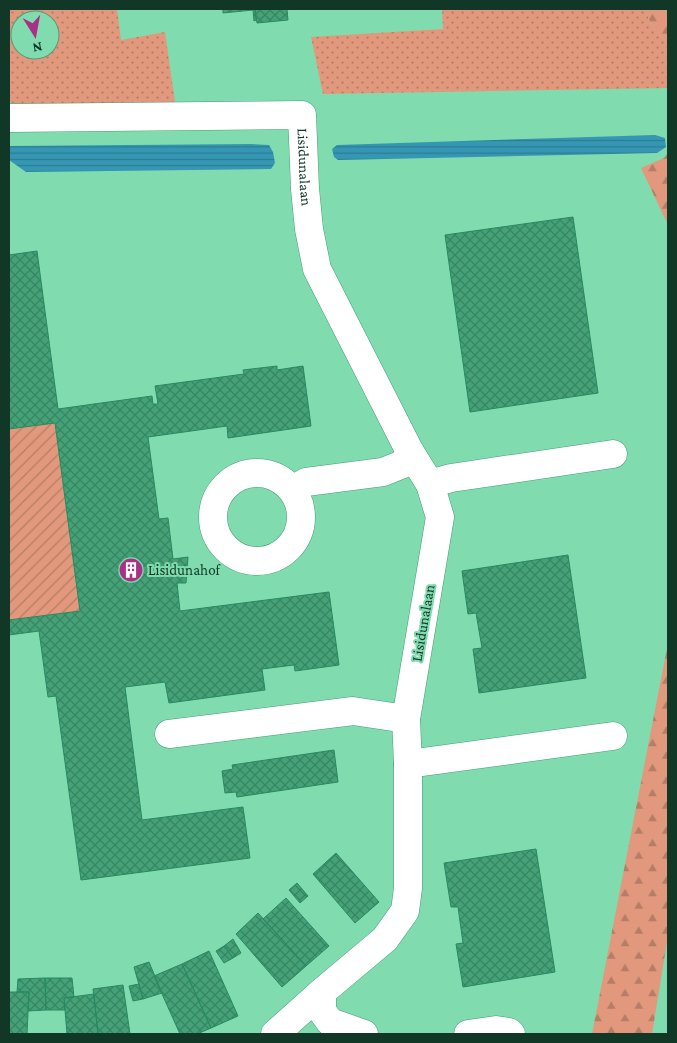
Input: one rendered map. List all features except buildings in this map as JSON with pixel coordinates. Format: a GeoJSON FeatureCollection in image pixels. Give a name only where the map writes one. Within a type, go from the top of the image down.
{"type":"FeatureCollection","features":[{"type":"Feature","properties":{"kind":"street","name":"Lisidunalaan"},"geometry":{"type":"LineString","coordinates":[[9,118],[302,115],[305,189],[309,229],[317,269],[410,452],[430,484],[440,517],[406,720],[408,888],[405,910],[385,939],[275,1034]]}},
{"type":"Feature","properties":{"kind":"street"},"geometry":{"type":"LineString","coordinates":[[293,490],[306,482],[383,472],[403,464],[410,452]]}},
{"type":"Feature","properties":{"kind":"street"},"geometry":{"type":"LineString","coordinates":[[430,484],[451,478],[613,454]]}},
{"type":"Feature","properties":{"kind":"street"},"geometry":{"type":"LineString","coordinates":[[169,734],[353,711],[406,720]]}},
{"type":"Feature","properties":{"kind":"street"},"geometry":{"type":"LineString","coordinates":[[408,764],[612,736]]}},
{"type":"Feature","properties":{"kind":"street"},"geometry":{"type":"LineString","coordinates":[[322,992],[322,1011],[330,1022],[364,1034]]}},
{"type":"Feature","properties":{"kind":"street"},"geometry":{"type":"LineString","coordinates":[[468,1034],[496,1030],[511,1034]]}},
{"type":"Feature","properties":{"kind":"green space"},"geometry":{"type":"Polygon","coordinates":[[[9,9],[117,9],[121,40],[165,32],[176,109],[26,112],[9,101],[9,9]]]}},
{"type":"Feature","properties":{"kind":"green space"},"geometry":{"type":"Polygon","coordinates":[[[442,9],[645,9],[651,24],[668,44],[668,88],[323,94],[311,37],[443,29],[442,9]]]}},
{"type":"Feature","properties":{"kind":"green space"},"geometry":{"type":"Polygon","coordinates":[[[645,9],[668,9],[668,44],[651,24],[645,9]]]}},
{"type":"Feature","properties":{"kind":"green space"},"geometry":{"type":"Polygon","coordinates":[[[668,153],[668,225],[641,168],[664,158],[668,153]]]}},
{"type":"Feature","properties":{"kind":"green space"},"geometry":{"type":"Polygon","coordinates":[[[55,423],[80,611],[9,620],[9,429],[55,423]]]}},
{"type":"Feature","properties":{"kind":"green space"},"geometry":{"type":"Polygon","coordinates":[[[668,643],[668,936],[652,1034],[592,1034],[668,643]]]}},
{"type":"Feature","properties":{"kind":"water"},"geometry":{"type":"Polygon","coordinates":[[[655,135],[665,138],[666,147],[657,153],[338,160],[334,157],[332,149],[337,145],[655,135]]]}},
{"type":"Feature","properties":{"kind":"water"},"geometry":{"type":"Polygon","coordinates":[[[269,145],[273,152],[275,163],[271,169],[26,172],[9,160],[9,146],[269,145]]]}},
{"type":"Feature","properties":{"kind":"place","name":"Lisidunahof"},"geometry":{"type":"Point","coordinates":[131,570]}}]}
